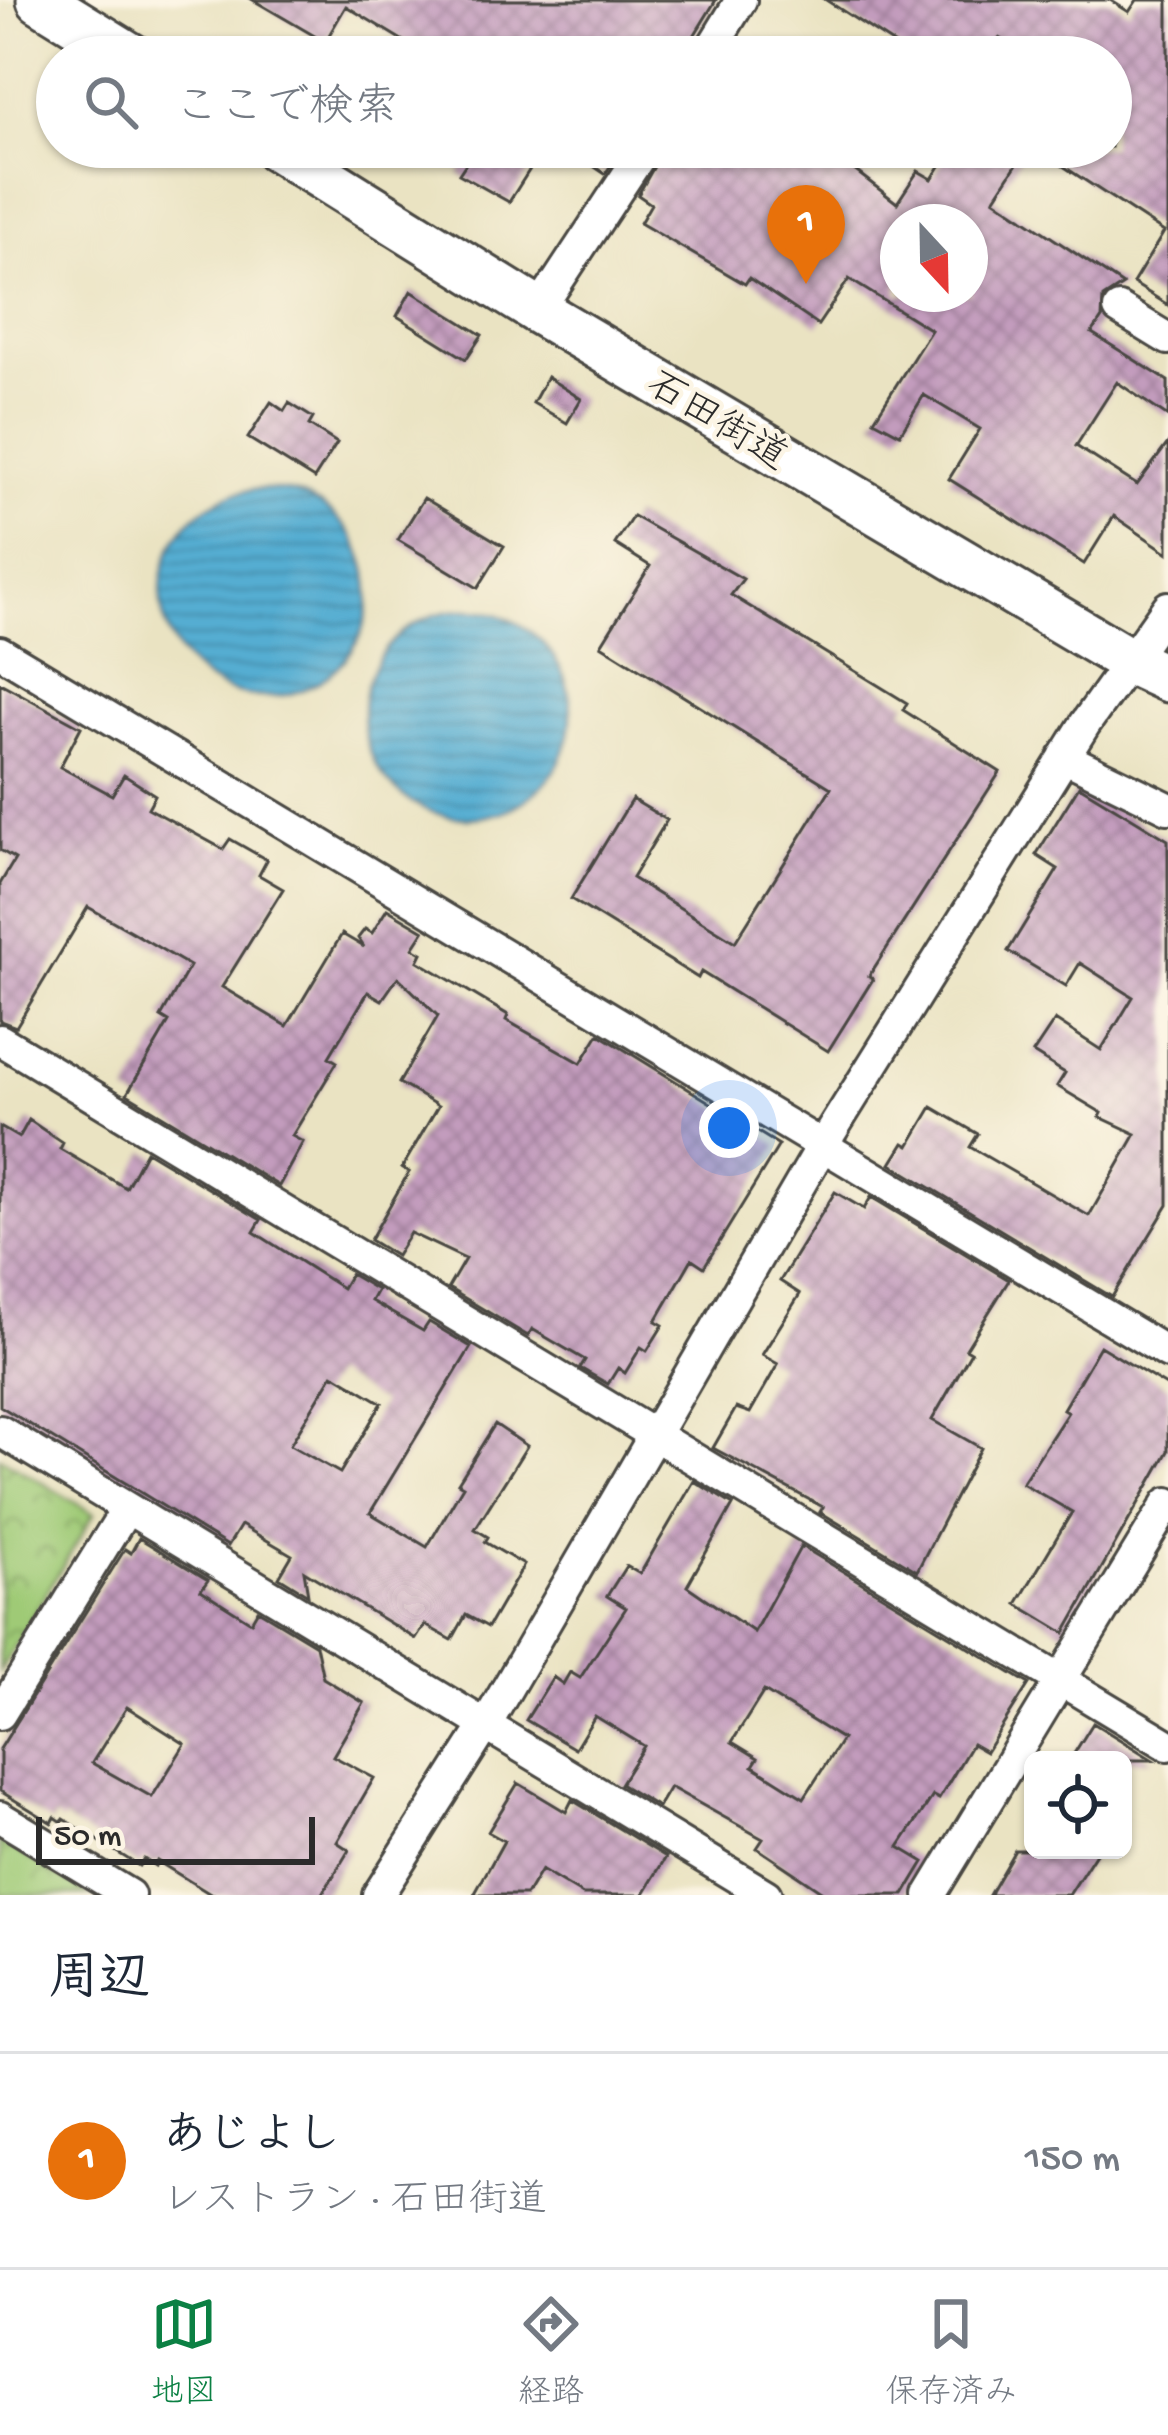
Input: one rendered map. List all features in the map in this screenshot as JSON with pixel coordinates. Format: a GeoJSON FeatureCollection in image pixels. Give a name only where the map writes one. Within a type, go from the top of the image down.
{"type":"FeatureCollection","features":[{"type":"Feature","properties":{"kind":"street"},"geometry":{"type":"LineString","coordinates":[[40,0],[98,36]]}},
{"type":"Feature","properties":{"kind":"street"},"geometry":{"type":"LineString","coordinates":[[719,36],[741,0]]}},
{"type":"Feature","properties":{"kind":"street","name":"石田街道"},"geometry":{"type":"LineString","coordinates":[[309,168],[538,311],[1149,671]]}},
{"type":"Feature","properties":{"kind":"street"},"geometry":{"type":"LineString","coordinates":[[538,311],[632,168]]}},
{"type":"Feature","properties":{"kind":"street"},"geometry":{"type":"LineString","coordinates":[[1119,309],[1168,339]]}},
{"type":"Feature","properties":{"kind":"street"},"geometry":{"type":"LineString","coordinates":[[378,1895],[487,1723],[824,1143],[1064,757],[1149,671],[1168,608]]}},
{"type":"Feature","properties":{"kind":"street"},"geometry":{"type":"LineString","coordinates":[[0,652],[1168,1353]]}},
{"type":"Feature","properties":{"kind":"street"},"geometry":{"type":"LineString","coordinates":[[1064,757],[1168,808]]}},
{"type":"Feature","properties":{"kind":"street"},"geometry":{"type":"LineString","coordinates":[[0,1040],[1168,1745]]}},
{"type":"Feature","properties":{"kind":"street"},"geometry":{"type":"LineString","coordinates":[[0,1431],[766,1895]]}},
{"type":"Feature","properties":{"kind":"street"},"geometry":{"type":"LineString","coordinates":[[930,1895],[1168,1503]]}},
{"type":"Feature","properties":{"kind":"street"},"geometry":{"type":"LineString","coordinates":[[0,1714],[127,1508]]}},
{"type":"Feature","properties":{"kind":"street"},"geometry":{"type":"LineString","coordinates":[[0,1817],[129,1895]]}},
{"type":"Feature","properties":{"kind":"green space"},"geometry":{"type":"Polygon","coordinates":[[[0,1457],[94,1514],[0,1671],[0,1457]]]}},
{"type":"Feature","properties":{"kind":"green space"},"geometry":{"type":"Polygon","coordinates":[[[0,1841],[90,1895],[0,1895],[0,1841]]]}},
{"type":"Feature","properties":{"kind":"water"},"geometry":{"type":"Polygon","coordinates":[[[265,489],[305,497],[338,520],[361,553],[369,593],[361,633],[338,666],[305,689],[265,697],[225,689],[192,666],[169,633],[161,593],[169,553],[192,520],[225,497],[265,489]]]}},
{"type":"Feature","properties":{"kind":"water"},"geometry":{"type":"Polygon","coordinates":[[[467,610],[507,618],[540,641],[563,674],[571,714],[563,754],[540,787],[507,810],[467,818],[427,810],[394,787],[371,754],[363,714],[371,674],[394,641],[427,618],[467,610]]]}},
{"type":"Feature","properties":{"kind":"building"},"geometry":{"type":"Polygon","coordinates":[[[253,0],[716,0],[694,36],[395,36],[346,6],[328,36],[315,36],[253,0]]]}},
{"type":"Feature","properties":{"kind":"building"},"geometry":{"type":"Polygon","coordinates":[[[826,0],[1110,0],[1129,12],[1137,0],[1168,0],[1168,305],[1133,283],[1164,232],[1066,168],[1132,168],[1132,36],[882,36],[826,0]]]}},
{"type":"Feature","properties":{"kind":"building"},"geometry":{"type":"Polygon","coordinates":[[[463,168],[531,168],[509,202],[459,174],[463,168]]]}},
{"type":"Feature","properties":{"kind":"building"},"geometry":{"type":"Polygon","coordinates":[[[653,168],[854,168],[897,203],[918,171],[932,179],[939,168],[1014,168],[994,199],[1123,285],[1103,298],[1102,318],[1092,333],[1168,381],[1168,417],[1117,382],[1076,446],[1137,485],[1168,443],[1168,553],[1114,516],[1084,564],[949,479],[980,429],[924,395],[900,434],[874,420],[931,330],[902,312],[988,312],[988,204],[880,204],[880,298],[849,279],[818,325],[749,278],[745,284],[640,223],[651,204],[638,195],[653,168]]]}},
{"type":"Feature","properties":{"kind":"building"},"geometry":{"type":"Polygon","coordinates":[[[411,291],[482,335],[466,359],[397,316],[411,291]]]}},
{"type":"Feature","properties":{"kind":"building"},"geometry":{"type":"Polygon","coordinates":[[[547,377],[581,399],[567,423],[533,403],[547,377]]]}},
{"type":"Feature","properties":{"kind":"building"},"geometry":{"type":"Polygon","coordinates":[[[271,402],[284,411],[289,403],[313,418],[309,425],[337,443],[314,479],[248,438],[271,402]]]}},
{"type":"Feature","properties":{"kind":"building"},"geometry":{"type":"Polygon","coordinates":[[[424,498],[504,546],[478,588],[398,540],[424,498]]]}},
{"type":"Feature","properties":{"kind":"building"},"geometry":{"type":"Polygon","coordinates":[[[633,516],[743,579],[731,595],[907,703],[903,710],[1000,772],[869,976],[873,979],[828,1051],[571,899],[632,799],[667,820],[632,878],[735,942],[831,788],[601,645],[650,566],[615,544],[633,516]]]}},
{"type":"Feature","properties":{"kind":"building"},"geometry":{"type":"Polygon","coordinates":[[[0,683],[81,727],[60,767],[112,795],[124,775],[155,795],[148,808],[223,849],[230,839],[267,860],[259,875],[283,889],[222,987],[287,1026],[342,934],[364,947],[358,938],[365,929],[372,933],[387,909],[424,931],[413,948],[422,953],[418,961],[508,1015],[506,1020],[581,1063],[599,1034],[779,1145],[704,1267],[692,1259],[656,1321],[663,1325],[625,1373],[618,1368],[608,1384],[580,1368],[585,1360],[532,1329],[528,1336],[448,1288],[465,1259],[410,1233],[396,1256],[370,1240],[409,1172],[402,1168],[438,1106],[399,1083],[438,1016],[398,977],[382,1000],[368,992],[329,1057],[337,1062],[292,1136],[303,1142],[279,1186],[127,1094],[169,1022],[161,1017],[190,966],[88,907],[16,1027],[0,1021],[0,884],[15,859],[0,850],[0,683]]]}},
{"type":"Feature","properties":{"kind":"building"},"geometry":{"type":"Polygon","coordinates":[[[1079,786],[1168,840],[1168,1205],[1112,1297],[891,1164],[904,1143],[909,1146],[932,1107],[978,1134],[970,1147],[1089,1216],[1136,1134],[1100,1117],[1102,1113],[1057,1086],[1065,1073],[1033,1053],[1055,1020],[1101,1050],[1133,997],[1080,963],[1066,986],[1008,951],[1058,869],[1036,855],[1079,786]]]}},
{"type":"Feature","properties":{"kind":"building"},"geometry":{"type":"Polygon","coordinates":[[[29,1120],[63,1143],[60,1149],[126,1188],[146,1151],[261,1220],[254,1232],[342,1288],[350,1274],[377,1290],[371,1301],[423,1331],[429,1322],[471,1347],[370,1513],[427,1547],[463,1486],[458,1483],[495,1424],[527,1446],[475,1529],[488,1537],[485,1542],[524,1565],[488,1627],[466,1615],[452,1640],[425,1625],[416,1639],[304,1571],[308,1595],[279,1577],[292,1555],[241,1525],[228,1546],[0,1406],[0,1127],[19,1138],[29,1120]],[[333,1374],[290,1445],[340,1473],[382,1403],[333,1374]]]}},
{"type":"Feature","properties":{"kind":"building"},"geometry":{"type":"Polygon","coordinates":[[[835,1192],[864,1209],[871,1197],[1009,1280],[966,1349],[971,1352],[932,1420],[981,1448],[917,1571],[820,1512],[823,1507],[713,1448],[736,1408],[750,1413],[778,1364],[762,1355],[800,1294],[780,1281],[835,1192]]]}},
{"type":"Feature","properties":{"kind":"building"},"geometry":{"type":"Polygon","coordinates":[[[1100,1346],[1168,1387],[1168,1451],[1065,1633],[1017,1604],[1072,1512],[1022,1483],[1068,1412],[1063,1409],[1100,1346]]]}},
{"type":"Feature","properties":{"kind":"building"},"geometry":{"type":"Polygon","coordinates":[[[694,1481],[733,1505],[687,1586],[754,1632],[801,1546],[1029,1684],[986,1752],[972,1744],[939,1799],[933,1796],[899,1847],[924,1862],[904,1895],[827,1895],[757,1848],[763,1839],[670,1787],[658,1807],[620,1784],[644,1746],[595,1716],[575,1749],[526,1720],[553,1677],[563,1684],[570,1672],[580,1678],[626,1608],[607,1596],[626,1566],[640,1574],[694,1481]],[[764,1691],[732,1742],[758,1758],[753,1766],[804,1798],[842,1739],[764,1691]]]}},
{"type":"Feature","properties":{"kind":"building"},"geometry":{"type":"Polygon","coordinates":[[[139,1538],[208,1580],[201,1590],[251,1622],[258,1610],[316,1645],[323,1678],[364,1703],[333,1756],[374,1778],[337,1842],[349,1850],[322,1895],[212,1895],[157,1861],[155,1866],[144,1859],[139,1866],[64,1819],[55,1817],[52,1823],[0,1791],[0,1749],[125,1549],[131,1553],[139,1538]],[[127,1707],[92,1763],[152,1797],[185,1744],[127,1707]]]}},
{"type":"Feature","properties":{"kind":"building"},"geometry":{"type":"Polygon","coordinates":[[[1093,1723],[1153,1760],[1132,1760],[1132,1751],[1076,1751],[1093,1723]]]}},
{"type":"Feature","properties":{"kind":"building"},"geometry":{"type":"Polygon","coordinates":[[[518,1783],[566,1812],[572,1800],[666,1857],[643,1895],[583,1895],[541,1870],[526,1895],[474,1895],[504,1841],[488,1832],[518,1783]]]}},
{"type":"Feature","properties":{"kind":"building"},"geometry":{"type":"Polygon","coordinates":[[[1015,1850],[1024,1850],[1024,1859],[1092,1859],[1069,1895],[989,1895],[1015,1850]]]}},
{"type":"Feature","properties":{"kind":"place","name":"あじよし"},"geometry":{"type":"Point","coordinates":[806,284]}}]}
